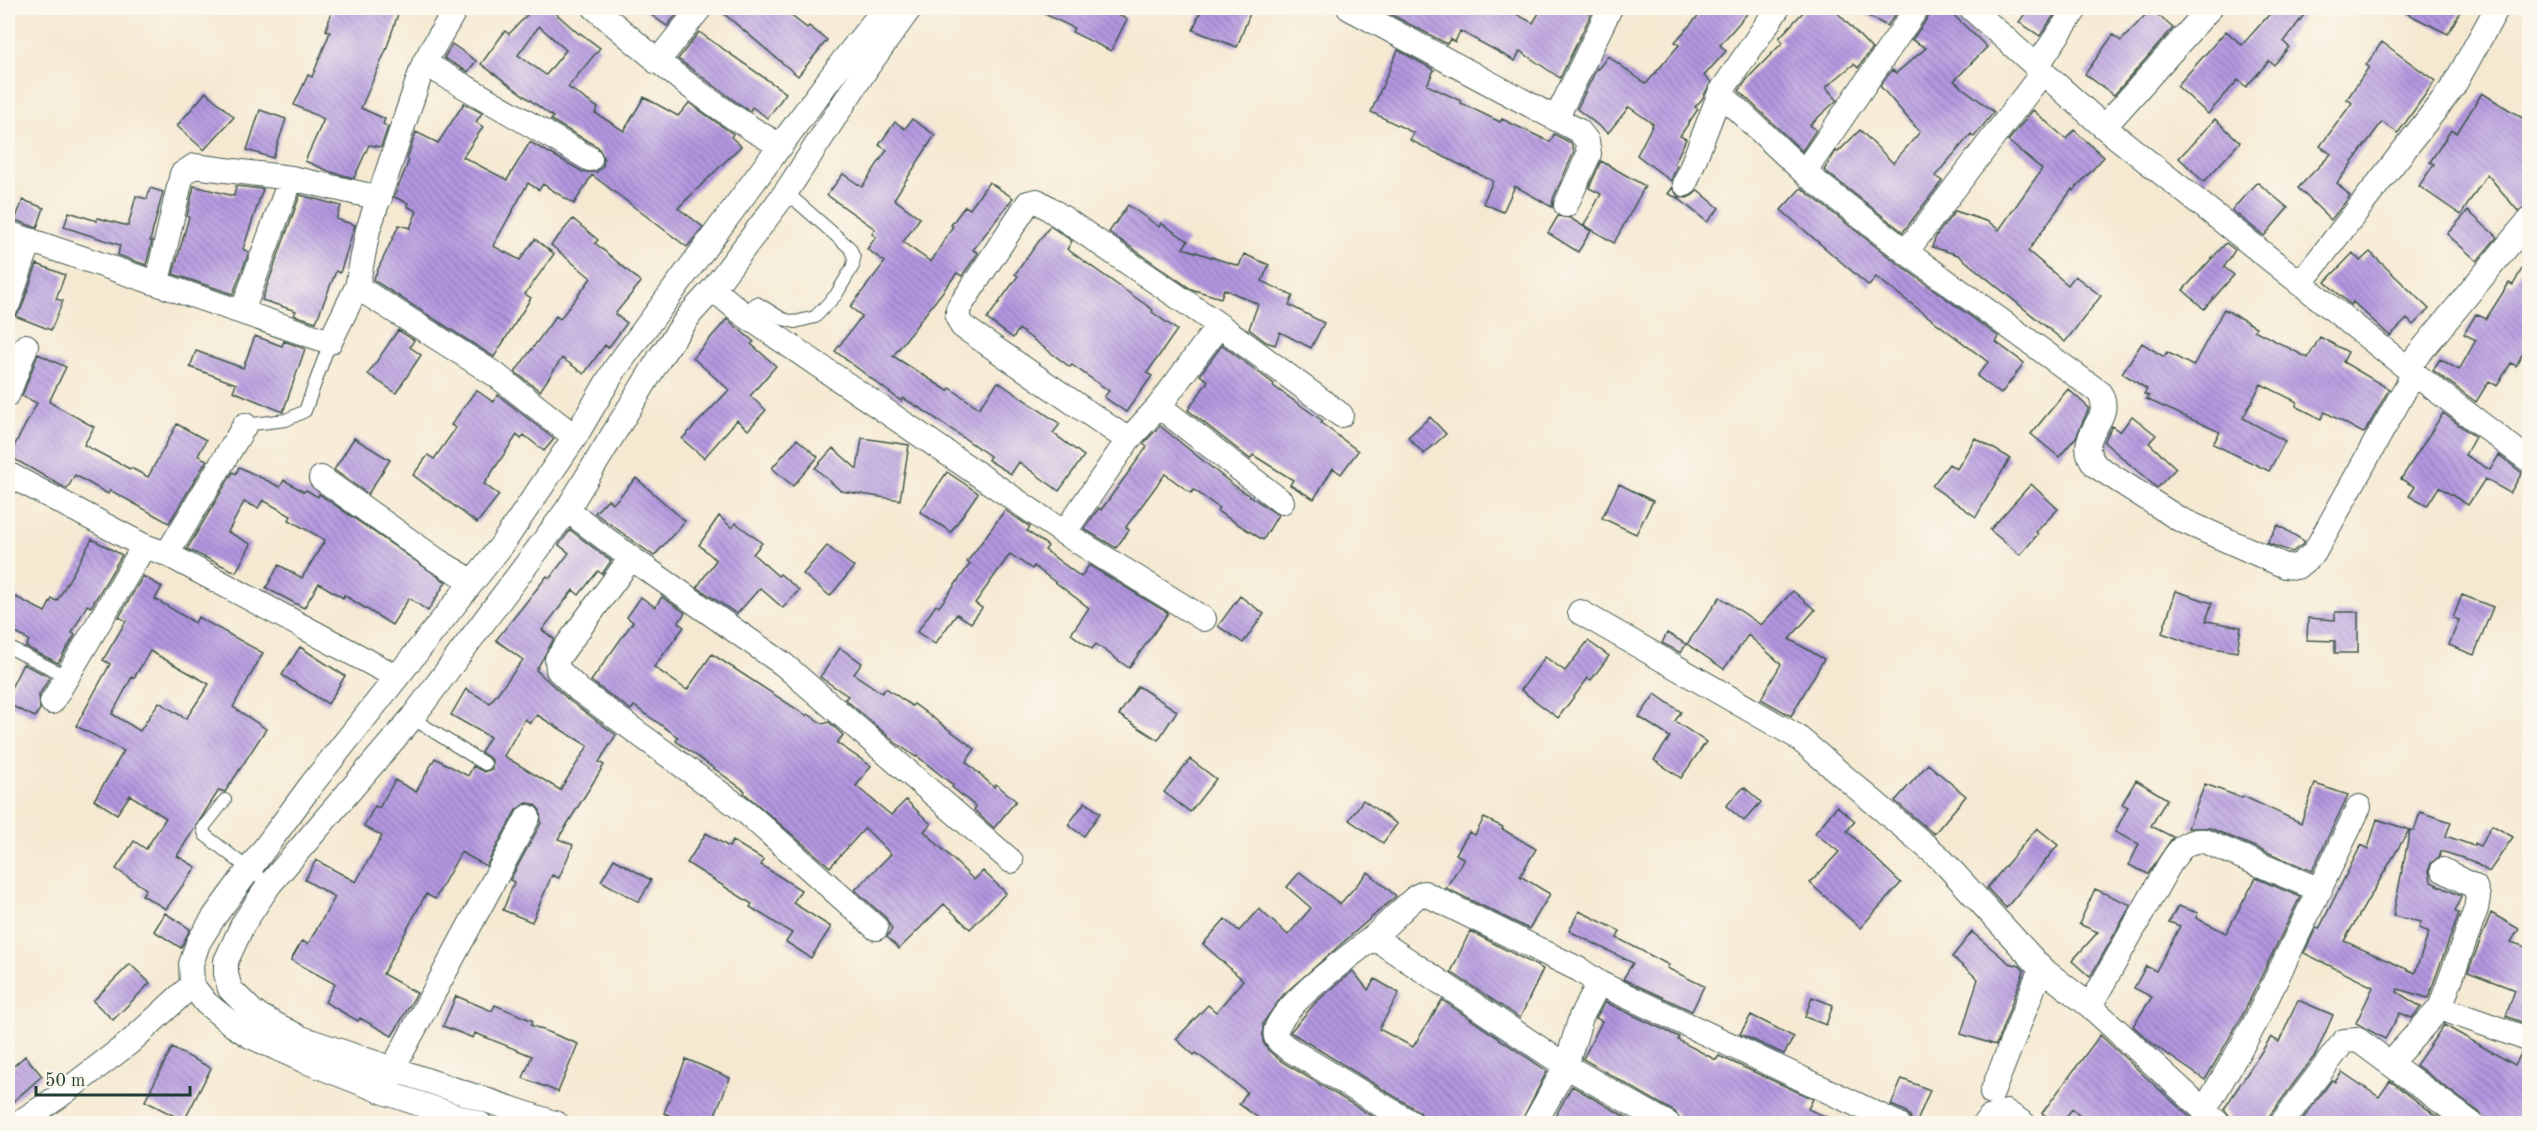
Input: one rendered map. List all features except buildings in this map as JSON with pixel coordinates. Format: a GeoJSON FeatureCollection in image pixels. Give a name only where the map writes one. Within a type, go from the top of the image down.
{"type":"FeatureCollection","features":[{"type":"Feature","properties":{"kind":"street"},"geometry":{"type":"LineString","coordinates":[[8,304],[19,237],[330,342],[357,287],[368,230],[424,63],[456,8]]}},
{"type":"Feature","properties":{"kind":"street"},"geometry":{"type":"LineString","coordinates":[[595,8],[657,62],[743,125],[781,146]]}},
{"type":"Feature","properties":{"kind":"street"},"geometry":{"type":"LineString","coordinates":[[657,62],[700,8]]}},
{"type":"Feature","properties":{"kind":"street"},"geometry":{"type":"LineString","coordinates":[[557,1124],[504,1104],[305,1061],[250,1036],[206,1003],[192,985],[191,964],[198,944],[248,870],[501,546],[575,437],[615,369],[843,61],[885,8]]}},
{"type":"Feature","properties":{"kind":"street"},"geometry":{"type":"LineString","coordinates":[[480,1124],[254,1013],[230,989],[226,962],[231,948],[243,924],[269,885],[412,718],[567,510],[661,356],[691,313],[713,289],[786,192],[868,66],[910,8]]}},
{"type":"Feature","properties":{"kind":"street"},"geometry":{"type":"LineString","coordinates":[[1556,119],[1610,8]]}},
{"type":"Feature","properties":{"kind":"street"},"geometry":{"type":"LineString","coordinates":[[1685,184],[1720,93],[1778,8]]}},
{"type":"Feature","properties":{"kind":"street"},"geometry":{"type":"LineString","coordinates":[[1806,174],[1812,161],[1917,8]]}},
{"type":"Feature","properties":{"kind":"street"},"geometry":{"type":"LineString","coordinates":[[1971,8],[2104,127],[2300,284],[2529,461]]}},
{"type":"Feature","properties":{"kind":"street"},"geometry":{"type":"LineString","coordinates":[[1906,252],[2040,69],[2076,8]]}},
{"type":"Feature","properties":{"kind":"street"},"geometry":{"type":"LineString","coordinates":[[2104,127],[2210,8]]}},
{"type":"Feature","properties":{"kind":"street"},"geometry":{"type":"LineString","coordinates":[[2300,284],[2452,87],[2497,8]]}},
{"type":"Feature","properties":{"kind":"street"},"geometry":{"type":"LineString","coordinates":[[1365,11],[1579,131],[1589,147],[1585,164],[1566,205]]}},
{"type":"Feature","properties":{"kind":"street"},"geometry":{"type":"LineString","coordinates":[[424,63],[590,159]]}},
{"type":"Feature","properties":{"kind":"street"},"geometry":{"type":"LineString","coordinates":[[1720,93],[1806,174],[1906,252],[2099,392],[2103,399],[2104,410],[2088,439],[2090,459],[2096,466],[2179,519],[2285,566],[2296,567],[2314,553],[2411,370],[2529,219]]}},
{"type":"Feature","properties":{"kind":"street"},"geometry":{"type":"LineString","coordinates":[[157,282],[173,206],[182,174],[188,169],[201,166],[291,178],[380,198]]}},
{"type":"Feature","properties":{"kind":"street"},"geometry":{"type":"LineString","coordinates":[[242,312],[291,178]]}},
{"type":"Feature","properties":{"kind":"street"},"geometry":{"type":"LineString","coordinates":[[1128,440],[962,326],[958,318],[958,309],[1028,203],[1038,201],[1219,325],[1341,415]]}},
{"type":"Feature","properties":{"kind":"street"},"geometry":{"type":"LineString","coordinates":[[357,287],[496,375],[575,437]]}},
{"type":"Feature","properties":{"kind":"street"},"geometry":{"type":"LineString","coordinates":[[713,289],[742,313],[1064,532],[1204,619]]}},
{"type":"Feature","properties":{"kind":"street"},"geometry":{"type":"LineString","coordinates":[[668,299],[691,313]]}},
{"type":"Feature","properties":{"kind":"street"},"geometry":{"type":"LineString","coordinates":[[1064,532],[1128,440],[1159,406],[1219,325]]}},
{"type":"Feature","properties":{"kind":"street"},"geometry":{"type":"LineString","coordinates":[[8,394],[26,346]]}},
{"type":"Feature","properties":{"kind":"street"},"geometry":{"type":"LineString","coordinates":[[1159,406],[1282,502]]}},
{"type":"Feature","properties":{"kind":"street"},"geometry":{"type":"LineString","coordinates":[[167,554],[245,425]]}},
{"type":"Feature","properties":{"kind":"street"},"geometry":{"type":"LineString","coordinates":[[8,474],[144,546],[167,554],[397,677]]}},
{"type":"Feature","properties":{"kind":"street"},"geometry":{"type":"LineString","coordinates":[[321,478],[438,561],[472,581]]}},
{"type":"Feature","properties":{"kind":"street"},"geometry":{"type":"LineString","coordinates":[[567,510],[631,558],[783,664],[1011,861]]}},
{"type":"Feature","properties":{"kind":"street"},"geometry":{"type":"LineString","coordinates":[[52,702],[144,546]]}},
{"type":"Feature","properties":{"kind":"street"},"geometry":{"type":"LineString","coordinates":[[631,558],[556,659],[558,670],[579,690],[746,812],[876,928]]}},
{"type":"Feature","properties":{"kind":"street"},"geometry":{"type":"LineString","coordinates":[[1580,612],[1796,736],[1940,858],[2042,968],[2090,1006],[2212,1117],[2359,807]]}},
{"type":"Feature","properties":{"kind":"street"},"geometry":{"type":"LineString","coordinates":[[390,1081],[528,817]]}},
{"type":"Feature","properties":{"kind":"street"},"geometry":{"type":"LineString","coordinates":[[2090,1006],[2168,867],[2183,846],[2192,841],[2204,842],[2320,890]]}},
{"type":"Feature","properties":{"kind":"street"},"geometry":{"type":"LineString","coordinates":[[2390,1064],[2440,1008],[2476,909],[2478,897],[2475,887],[2444,870]]}},
{"type":"Feature","properties":{"kind":"street"},"geometry":{"type":"LineString","coordinates":[[1413,1124],[1289,1049],[1277,1041],[1276,1036],[1277,1028],[1297,1001],[1373,937],[1416,897],[1424,893],[1580,970],[1599,983],[1898,1124]]}},
{"type":"Feature","properties":{"kind":"street"},"geometry":{"type":"LineString","coordinates":[[1373,937],[1566,1066],[1668,1124]]}},
{"type":"Feature","properties":{"kind":"street"},"geometry":{"type":"LineString","coordinates":[[1992,1093],[2042,968]]}},
{"type":"Feature","properties":{"kind":"street"},"geometry":{"type":"LineString","coordinates":[[1534,1124],[1566,1066],[1581,1017],[1599,983]]}},
{"type":"Feature","properties":{"kind":"street"},"geometry":{"type":"LineString","coordinates":[[17,1124],[58,1097],[129,1043],[192,985]]}},
{"type":"Feature","properties":{"kind":"street"},"geometry":{"type":"LineString","coordinates":[[2440,1008],[2529,1040]]}},
{"type":"Feature","properties":{"kind":"street"},"geometry":{"type":"LineString","coordinates":[[2281,1124],[2344,1041],[2358,1040],[2472,1124]]}},
{"type":"Feature","properties":{"kind":"street"},"geometry":{"type":"LineString","coordinates":[[1984,1124],[1989,1118],[2006,1112],[2024,1124]]}},
{"type":"Feature","properties":{"kind":"lane"},"geometry":{"type":"LineString","coordinates":[[742,313],[757,303],[783,320],[795,322],[815,317],[836,295],[853,266],[854,258],[850,248],[786,192]]}},
{"type":"Feature","properties":{"kind":"lane"},"geometry":{"type":"LineString","coordinates":[[245,425],[286,420],[304,411],[330,342]]}},
{"type":"Feature","properties":{"kind":"lane"},"geometry":{"type":"LineString","coordinates":[[8,647],[66,676]]}},
{"type":"Feature","properties":{"kind":"lane"},"geometry":{"type":"LineString","coordinates":[[412,718],[485,764]]}},
{"type":"Feature","properties":{"kind":"lane"},"geometry":{"type":"LineString","coordinates":[[225,800],[203,828],[205,835],[269,885]]}}]}
